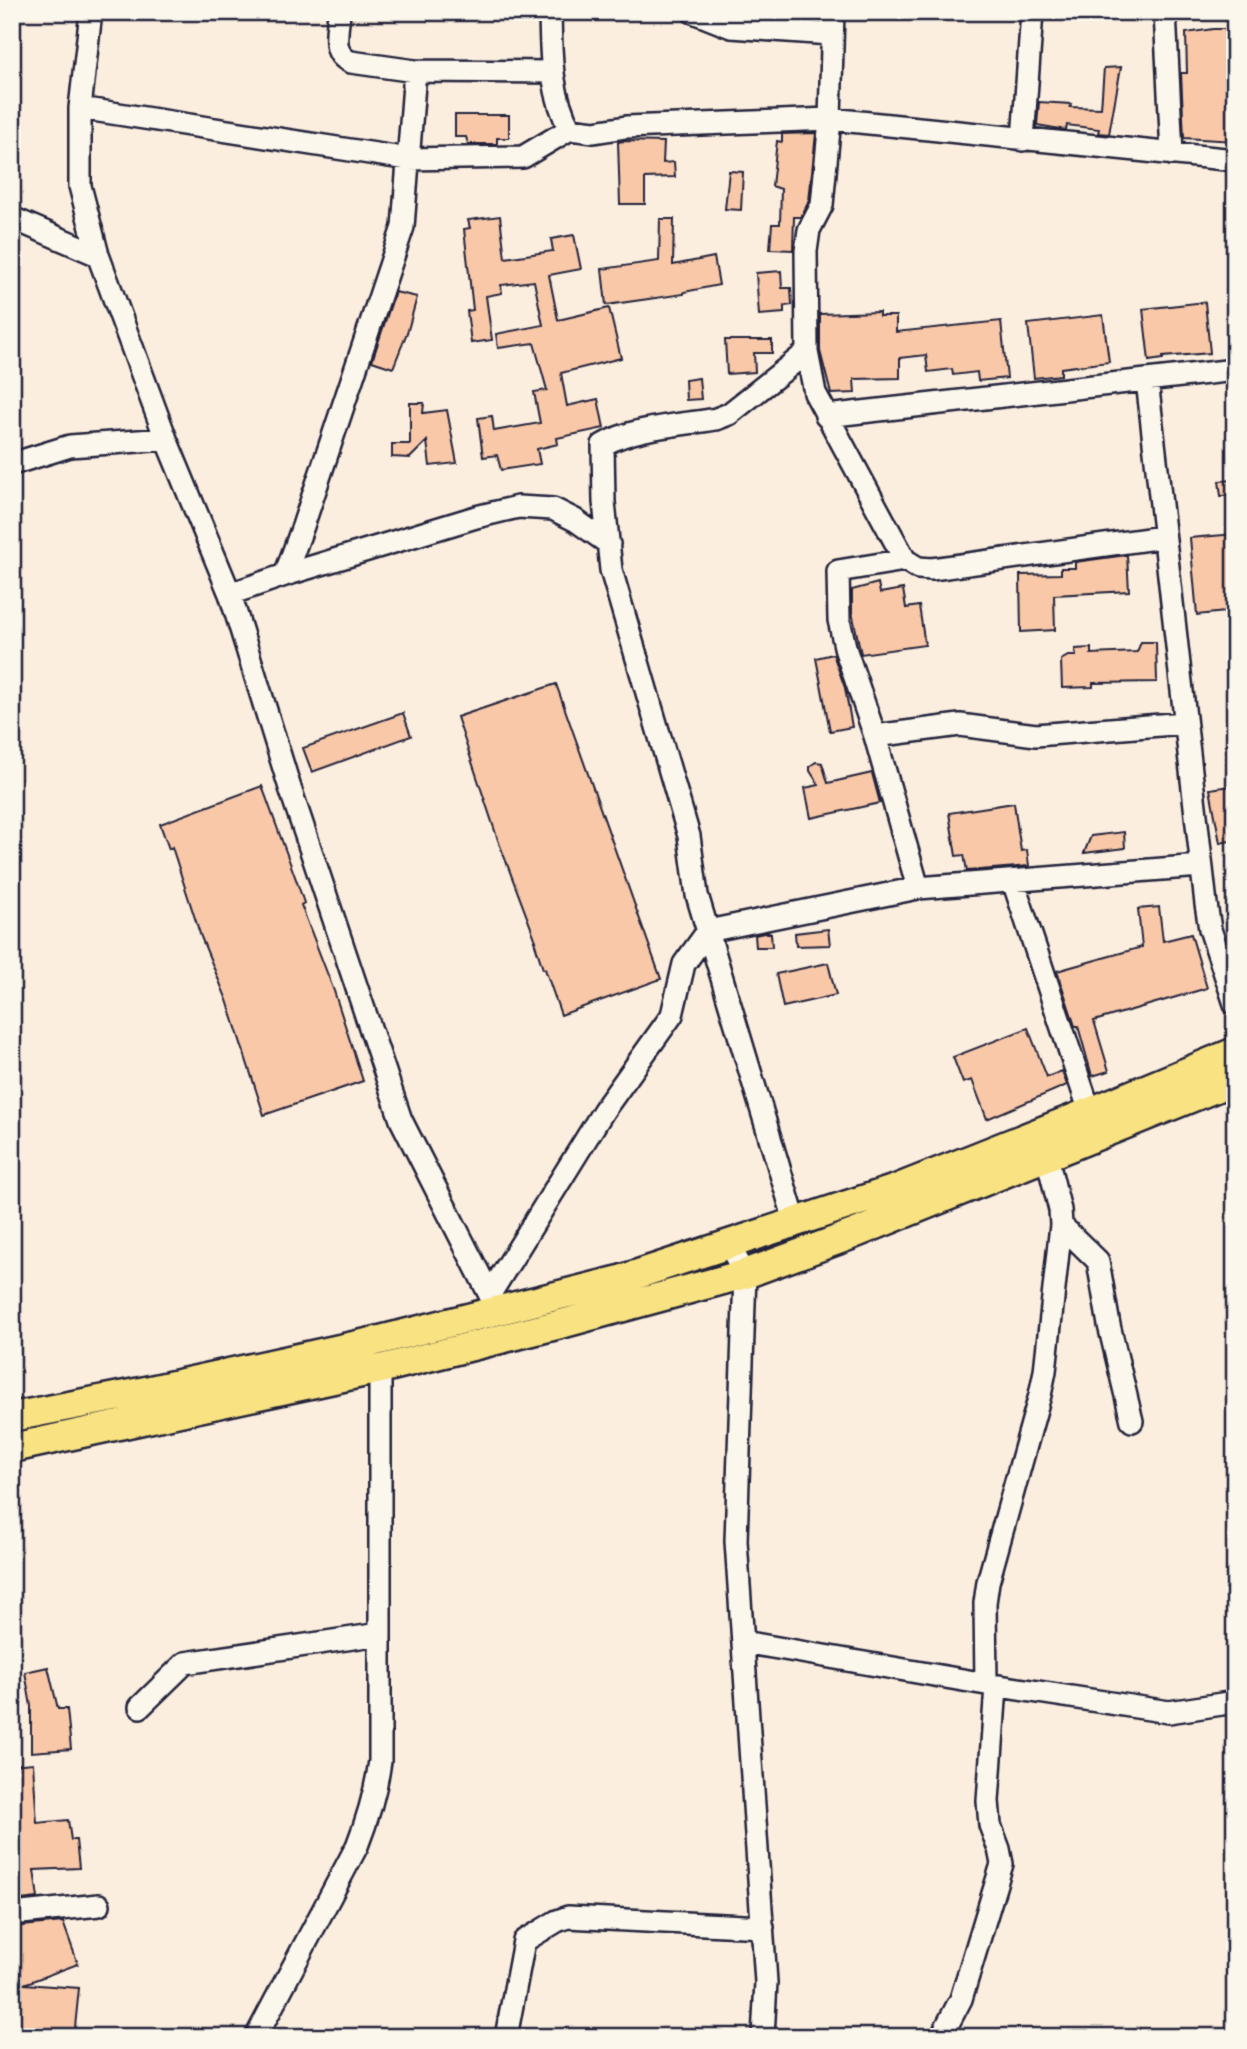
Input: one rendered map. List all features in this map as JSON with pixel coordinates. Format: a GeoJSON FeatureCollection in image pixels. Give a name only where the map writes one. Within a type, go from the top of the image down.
{"type":"FeatureCollection","features":[{"type":"Feature","properties":{"kind":"main road"},"geometry":{"type":"LineString","coordinates":[[12,1417],[331,1351],[494,1303],[620,1280],[895,1189],[1235,1052]]}},
{"type":"Feature","properties":{"kind":"main road"},"geometry":{"type":"LineString","coordinates":[[12,1448],[380,1369],[745,1274],[864,1230],[1235,1080]]}},
{"type":"Feature","properties":{"kind":"street"},"geometry":{"type":"LineString","coordinates":[[92,12],[80,108],[80,186],[98,255],[166,439],[230,594],[290,788],[401,1120],[494,1303]]}},
{"type":"Feature","properties":{"kind":"street"},"geometry":{"type":"LineString","coordinates":[[338,12],[338,53],[342,59],[351,62],[415,71],[552,72]]}},
{"type":"Feature","properties":{"kind":"street"},"geometry":{"type":"LineString","coordinates":[[550,12],[552,72],[560,109],[570,129]]}},
{"type":"Feature","properties":{"kind":"street"},"geometry":{"type":"LineString","coordinates":[[693,12],[731,27],[831,34]]}},
{"type":"Feature","properties":{"kind":"street"},"geometry":{"type":"LineString","coordinates":[[833,12],[830,119],[822,205],[809,230],[806,251],[807,352],[815,393],[905,560],[918,568],[932,569],[1163,537]]}},
{"type":"Feature","properties":{"kind":"street"},"geometry":{"type":"LineString","coordinates":[[1023,140],[1032,12]]}},
{"type":"Feature","properties":{"kind":"street"},"geometry":{"type":"LineString","coordinates":[[1165,12],[1172,155]]}},
{"type":"Feature","properties":{"kind":"street"},"geometry":{"type":"LineString","coordinates":[[285,575],[399,244],[403,227],[415,71]]}},
{"type":"Feature","properties":{"kind":"street"},"geometry":{"type":"LineString","coordinates":[[80,108],[408,159],[523,157],[570,129],[594,132],[626,127],[830,119],[1235,160]]}},
{"type":"Feature","properties":{"kind":"street"},"geometry":{"type":"LineString","coordinates":[[12,218],[98,255]]}},
{"type":"Feature","properties":{"kind":"street"},"geometry":{"type":"LineString","coordinates":[[795,1222],[697,895],[689,836],[611,570],[604,502],[603,445],[631,433],[716,419],[729,414],[807,352]]}},
{"type":"Feature","properties":{"kind":"street"},"geometry":{"type":"LineString","coordinates":[[826,416],[1235,370]]}},
{"type":"Feature","properties":{"kind":"street"},"geometry":{"type":"LineString","coordinates":[[1147,380],[1201,866],[1210,929],[1235,1004]]}},
{"type":"Feature","properties":{"kind":"street"},"geometry":{"type":"LineString","coordinates":[[12,464],[70,446],[166,439]]}},
{"type":"Feature","properties":{"kind":"street"},"geometry":{"type":"LineString","coordinates":[[230,594],[285,575],[518,507],[553,509],[575,520],[609,544]]}},
{"type":"Feature","properties":{"kind":"street"},"geometry":{"type":"LineString","coordinates":[[905,560],[838,571],[839,620],[918,888]]}},
{"type":"Feature","properties":{"kind":"street"},"geometry":{"type":"LineString","coordinates":[[875,736],[960,725],[1036,735],[1185,723]]}},
{"type":"Feature","properties":{"kind":"street"},"geometry":{"type":"LineString","coordinates":[[494,1303],[604,1110],[672,1015],[684,964],[708,932],[918,888],[1201,866]]}},
{"type":"Feature","properties":{"kind":"street"},"geometry":{"type":"LineString","coordinates":[[1013,881],[1090,1112]]}},
{"type":"Feature","properties":{"kind":"street"},"geometry":{"type":"LineString","coordinates":[[941,2037],[961,1999],[1002,1864],[990,1825],[988,1801],[991,1685],[985,1603],[988,1582],[1040,1395],[1061,1225],[1048,1157]]}},
{"type":"Feature","properties":{"kind":"street"},"geometry":{"type":"LineString","coordinates":[[1061,1225],[1098,1261],[1109,1325],[1132,1421]]}},
{"type":"Feature","properties":{"kind":"street"},"geometry":{"type":"LineString","coordinates":[[728,1243],[745,1274],[736,1541],[766,1983],[763,2037]]}},
{"type":"Feature","properties":{"kind":"street"},"geometry":{"type":"LineString","coordinates":[[256,2037],[357,1846],[369,1818],[380,1761],[380,1369]]}},
{"type":"Feature","properties":{"kind":"street"},"geometry":{"type":"LineString","coordinates":[[140,1707],[185,1663],[380,1634]]}},
{"type":"Feature","properties":{"kind":"street"},"geometry":{"type":"LineString","coordinates":[[743,1642],[991,1685],[1169,1712],[1235,1702]]}},
{"type":"Feature","properties":{"kind":"street"},"geometry":{"type":"LineString","coordinates":[[12,1914],[99,1905]]}},
{"type":"Feature","properties":{"kind":"street"},"geometry":{"type":"LineString","coordinates":[[506,2037],[524,1941],[557,1920],[568,1917],[762,1927]]}},
{"type":"Feature","properties":{"kind":"building"},"geometry":{"type":"Polygon","coordinates":[[[1235,29],[1235,141],[1184,138],[1181,73],[1187,73],[1186,33],[1235,29]]]}},
{"type":"Feature","properties":{"kind":"building"},"geometry":{"type":"Polygon","coordinates":[[[1121,67],[1109,134],[1098,133],[1099,129],[1067,125],[1066,130],[1037,125],[1039,102],[1101,108],[1104,68],[1121,67]]]}},
{"type":"Feature","properties":{"kind":"building"},"geometry":{"type":"Polygon","coordinates":[[[455,115],[509,115],[509,138],[497,138],[497,144],[468,144],[466,137],[455,137],[455,115]]]}},
{"type":"Feature","properties":{"kind":"building"},"geometry":{"type":"Polygon","coordinates":[[[816,133],[809,201],[801,217],[794,217],[793,250],[770,249],[772,224],[780,224],[781,189],[772,186],[777,141],[782,142],[782,134],[816,133]]]}},
{"type":"Feature","properties":{"kind":"building"},"geometry":{"type":"Polygon","coordinates":[[[618,142],[664,142],[663,163],[674,162],[675,177],[645,178],[645,204],[620,204],[618,142]]]}},
{"type":"Feature","properties":{"kind":"building"},"geometry":{"type":"Polygon","coordinates":[[[729,171],[743,172],[741,210],[725,209],[729,171]]]}},
{"type":"Feature","properties":{"kind":"building"},"geometry":{"type":"Polygon","coordinates":[[[500,216],[505,258],[553,251],[551,239],[574,235],[581,269],[549,275],[558,320],[609,308],[621,358],[561,373],[567,406],[598,399],[604,428],[557,438],[558,444],[537,449],[540,464],[501,470],[497,455],[483,457],[478,418],[492,416],[494,431],[540,423],[534,392],[547,390],[534,343],[498,348],[496,334],[543,325],[534,281],[501,285],[502,293],[486,296],[492,340],[471,343],[467,311],[473,310],[464,229],[470,228],[468,220],[500,216]]]}},
{"type":"Feature","properties":{"kind":"building"},"geometry":{"type":"Polygon","coordinates":[[[660,219],[674,219],[673,265],[714,257],[719,285],[684,294],[606,305],[602,269],[659,261],[660,219]]]}},
{"type":"Feature","properties":{"kind":"building"},"geometry":{"type":"Polygon","coordinates":[[[781,271],[782,288],[791,288],[792,305],[784,306],[784,313],[759,315],[756,273],[781,271]]]}},
{"type":"Feature","properties":{"kind":"building"},"geometry":{"type":"Polygon","coordinates":[[[395,292],[417,297],[393,368],[372,361],[395,292]]]}},
{"type":"Feature","properties":{"kind":"building"},"geometry":{"type":"Polygon","coordinates":[[[1205,302],[1210,353],[1163,357],[1149,361],[1143,309],[1205,302]]]}},
{"type":"Feature","properties":{"kind":"building"},"geometry":{"type":"Polygon","coordinates":[[[879,312],[879,316],[896,316],[896,332],[1001,321],[1007,378],[978,381],[977,372],[953,375],[952,369],[928,372],[926,355],[900,358],[900,378],[854,379],[855,393],[831,394],[820,351],[820,314],[879,312]]]}},
{"type":"Feature","properties":{"kind":"building"},"geometry":{"type":"Polygon","coordinates":[[[1103,315],[1109,362],[1061,368],[1061,375],[1034,378],[1028,324],[1103,315]]]}},
{"type":"Feature","properties":{"kind":"building"},"geometry":{"type":"Polygon","coordinates":[[[725,340],[772,340],[772,353],[754,353],[755,372],[727,374],[725,340]]]}},
{"type":"Feature","properties":{"kind":"building"},"geometry":{"type":"Polygon","coordinates":[[[699,378],[701,399],[686,400],[685,380],[699,378]]]}},
{"type":"Feature","properties":{"kind":"building"},"geometry":{"type":"Polygon","coordinates":[[[410,403],[424,403],[423,413],[447,410],[457,463],[430,466],[427,441],[410,458],[392,457],[392,444],[410,444],[410,403]]]}},
{"type":"Feature","properties":{"kind":"building"},"geometry":{"type":"Polygon","coordinates":[[[1235,480],[1235,495],[1221,496],[1219,481],[1235,480]]]}},
{"type":"Feature","properties":{"kind":"building"},"geometry":{"type":"Polygon","coordinates":[[[1235,534],[1235,611],[1197,615],[1190,538],[1235,534]]]}},
{"type":"Feature","properties":{"kind":"building"},"geometry":{"type":"Polygon","coordinates":[[[1127,555],[1129,591],[1054,595],[1055,630],[1021,632],[1020,575],[1061,574],[1061,568],[1075,568],[1075,562],[1127,555]]]}},
{"type":"Feature","properties":{"kind":"building"},"geometry":{"type":"Polygon","coordinates":[[[878,583],[880,593],[903,589],[906,608],[919,606],[925,645],[861,654],[852,612],[852,590],[878,583]]]}},
{"type":"Feature","properties":{"kind":"building"},"geometry":{"type":"Polygon","coordinates":[[[1141,642],[1156,642],[1157,682],[1093,683],[1093,687],[1062,688],[1061,660],[1076,656],[1075,649],[1091,648],[1091,654],[1137,652],[1141,642]]]}},
{"type":"Feature","properties":{"kind":"building"},"geometry":{"type":"Polygon","coordinates":[[[833,654],[845,688],[852,727],[830,731],[816,658],[833,654]]]}},
{"type":"Feature","properties":{"kind":"building"},"geometry":{"type":"Polygon","coordinates":[[[556,684],[661,979],[561,1015],[457,717],[556,684]]]}},
{"type":"Feature","properties":{"kind":"building"},"geometry":{"type":"Polygon","coordinates":[[[403,713],[411,736],[312,772],[303,748],[403,713]]]}},
{"type":"Feature","properties":{"kind":"building"},"geometry":{"type":"Polygon","coordinates":[[[816,762],[822,763],[828,783],[872,773],[880,803],[811,818],[805,788],[819,785],[810,771],[810,766],[816,762]]]}},
{"type":"Feature","properties":{"kind":"building"},"geometry":{"type":"Polygon","coordinates":[[[262,786],[363,1081],[264,1115],[227,1000],[201,937],[172,847],[169,849],[160,824],[262,786]]]}},
{"type":"Feature","properties":{"kind":"building"},"geometry":{"type":"Polygon","coordinates":[[[1231,786],[1235,810],[1235,840],[1220,843],[1210,789],[1231,786]]]}},
{"type":"Feature","properties":{"kind":"building"},"geometry":{"type":"Polygon","coordinates":[[[1014,803],[1021,851],[1027,850],[1029,866],[967,871],[964,855],[956,856],[949,813],[1014,803]]]}},
{"type":"Feature","properties":{"kind":"building"},"geometry":{"type":"Polygon","coordinates":[[[1124,832],[1125,848],[1084,853],[1091,836],[1124,832]]]}},
{"type":"Feature","properties":{"kind":"building"},"geometry":{"type":"Polygon","coordinates":[[[1159,907],[1163,941],[1191,934],[1207,988],[1094,1021],[1109,1071],[1092,1076],[1078,1026],[1075,1026],[1057,971],[1142,947],[1138,909],[1159,907]]]}},
{"type":"Feature","properties":{"kind":"building"},"geometry":{"type":"Polygon","coordinates":[[[828,929],[830,945],[796,946],[795,933],[828,929]]]}},
{"type":"Feature","properties":{"kind":"building"},"geometry":{"type":"Polygon","coordinates":[[[771,933],[772,947],[756,947],[755,935],[771,933]]]}},
{"type":"Feature","properties":{"kind":"building"},"geometry":{"type":"Polygon","coordinates":[[[828,963],[836,995],[783,1007],[776,974],[828,963]]]}},
{"type":"Feature","properties":{"kind":"building"},"geometry":{"type":"Polygon","coordinates":[[[1028,1028],[1047,1077],[1062,1071],[1067,1085],[987,1119],[972,1080],[963,1083],[953,1057],[1028,1028]]]}},
{"type":"Feature","properties":{"kind":"building"},"geometry":{"type":"Polygon","coordinates":[[[48,1667],[58,1709],[67,1709],[71,1749],[31,1752],[31,1706],[25,1672],[48,1667]]]}},
{"type":"Feature","properties":{"kind":"building"},"geometry":{"type":"Polygon","coordinates":[[[33,1763],[37,1823],[68,1820],[71,1840],[76,1840],[79,1868],[34,1870],[38,1898],[12,1901],[12,1765],[33,1763]]]}},
{"type":"Feature","properties":{"kind":"building"},"geometry":{"type":"Polygon","coordinates":[[[63,1922],[78,1964],[24,1984],[79,1988],[74,2037],[12,2037],[12,1983],[19,1984],[12,1927],[63,1922]]]}}]}
